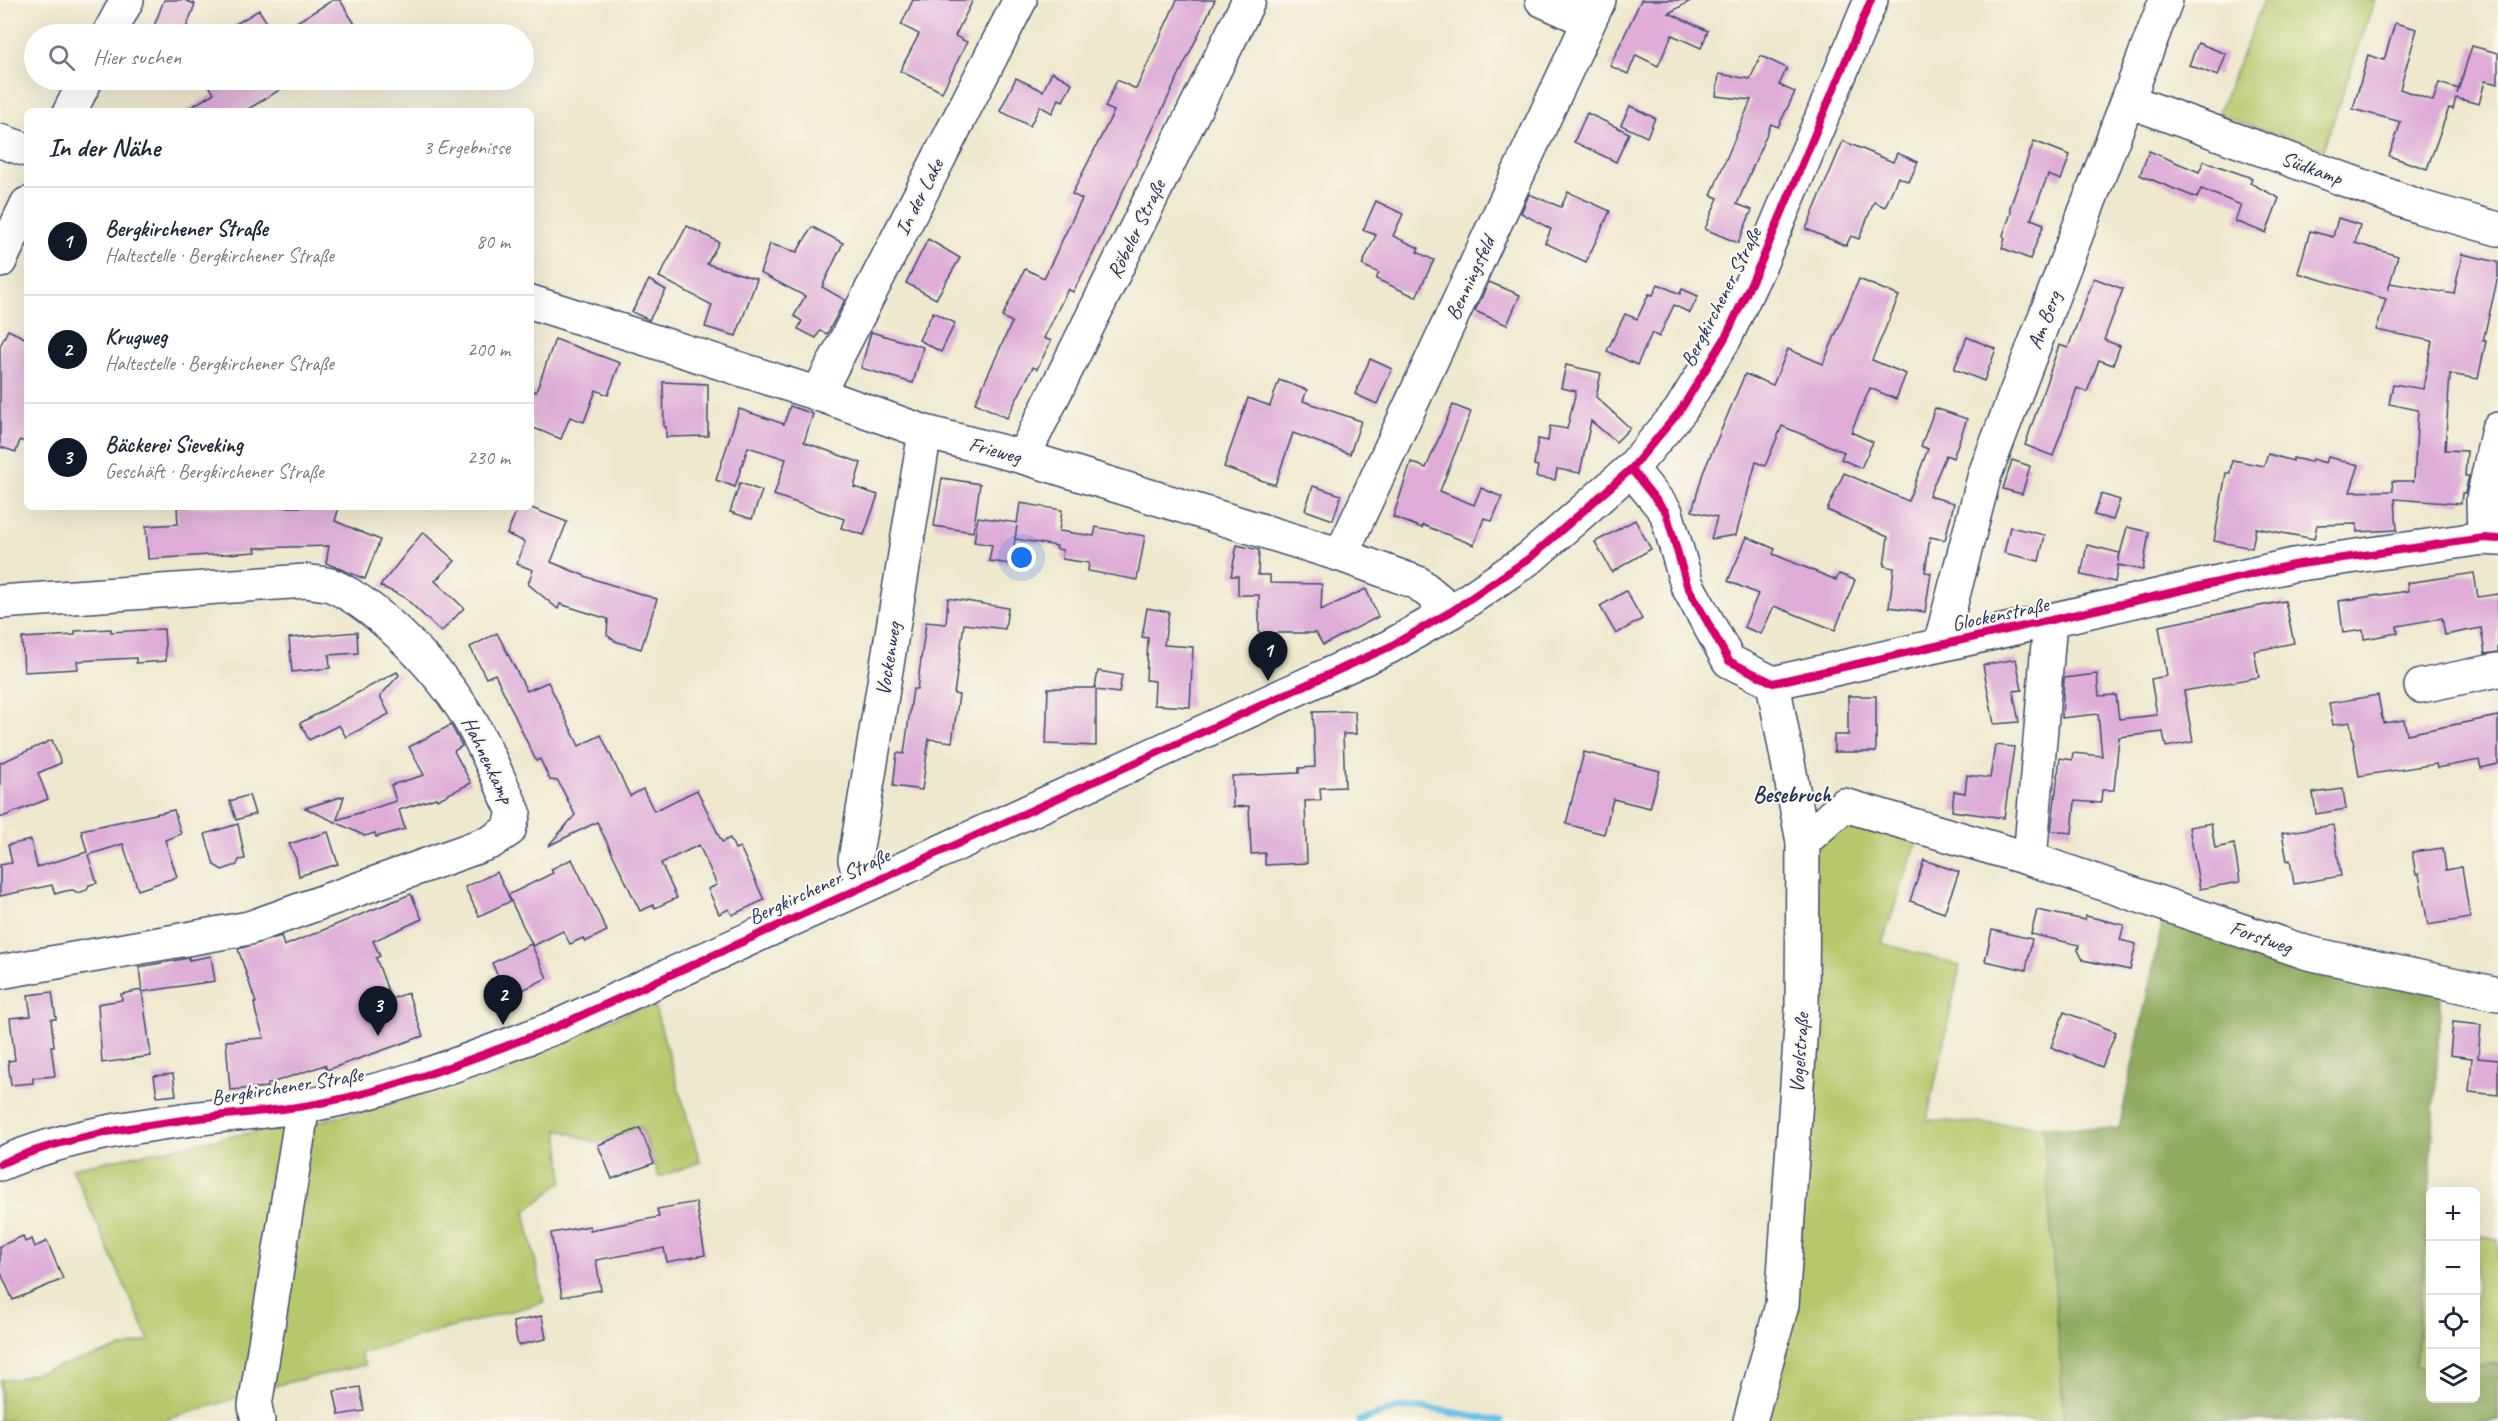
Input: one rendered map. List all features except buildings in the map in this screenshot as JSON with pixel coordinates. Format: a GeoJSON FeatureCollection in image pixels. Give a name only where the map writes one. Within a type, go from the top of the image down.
{"type":"FeatureCollection","features":[{"type":"Feature","properties":{"kind":"street"},"geometry":{"type":"LineString","coordinates":[[114,24],[127,0]]}},
{"type":"Feature","properties":{"kind":"street","name":"In der Lake"},"geometry":{"type":"LineString","coordinates":[[818,394],[1020,0]]}},
{"type":"Feature","properties":{"kind":"street","name":"Röbeler Straße"},"geometry":{"type":"LineString","coordinates":[[1023,457],[1249,0]]}},
{"type":"Feature","properties":{"kind":"street"},"geometry":{"type":"LineString","coordinates":[[1542,0],[1594,11]]}},
{"type":"Feature","properties":{"kind":"street","name":"Bergkirchener Straße"},"geometry":{"type":"LineString","coordinates":[[0,1164],[23,1154],[78,1139],[207,1117],[303,1107],[398,1085],[556,1027],[1389,647],[1452,611],[1531,557],[1632,469],[1680,411],[1725,338],[1762,260],[1871,0]]}},
{"type":"Feature","properties":{"kind":"street","name":"Am Berg"},"geometry":{"type":"LineString","coordinates":[[1940,645],[1985,474],[2166,0]]}},
{"type":"Feature","properties":{"kind":"street","name":"Benningsfeld"},"geometry":{"type":"LineString","coordinates":[[1341,555],[1594,11]]}},
{"type":"Feature","properties":{"kind":"street"},"geometry":{"type":"LineString","coordinates":[[72,108],[81,90]]}},
{"type":"Feature","properties":{"kind":"street","name":"Südkamp"},"geometry":{"type":"LineString","coordinates":[[2128,101],[2420,207],[2498,229]]}},
{"type":"Feature","properties":{"kind":"street"},"geometry":{"type":"LineString","coordinates":[[0,141],[24,149]]}},
{"type":"Feature","properties":{"kind":"street"},"geometry":{"type":"LineString","coordinates":[[0,261],[24,210]]}},
{"type":"Feature","properties":{"kind":"street","name":"Frieweg"},"geometry":{"type":"LineString","coordinates":[[534,303],[818,394],[925,432],[1023,457],[1341,555],[1418,583],[1452,611]]}},
{"type":"Feature","properties":{"kind":"street"},"geometry":{"type":"LineString","coordinates":[[2491,538],[2483,499],[2498,429]]}},
{"type":"Feature","properties":{"kind":"street","name":"Vockenweg"},"geometry":{"type":"LineString","coordinates":[[863,886],[855,860],[925,432]]}},
{"type":"Feature","properties":{"kind":"street"},"geometry":{"type":"LineString","coordinates":[[1632,469],[1666,512],[1687,585],[1729,662],[1773,683]]}},
{"type":"Feature","properties":{"kind":"street","name":"Glockenstraße"},"geometry":{"type":"LineString","coordinates":[[1773,683],[2293,565],[2491,538]]}},
{"type":"Feature","properties":{"kind":"street","name":"Hahnenkamp"},"geometry":{"type":"LineString","coordinates":[[0,602],[306,581],[332,586],[359,602],[385,622],[433,668],[468,717],[514,813],[509,830],[491,842],[249,928],[0,972]]}},
{"type":"Feature","properties":{"kind":"street"},"geometry":{"type":"LineString","coordinates":[[2030,859],[2050,621]]}},
{"type":"Feature","properties":{"kind":"street"},"geometry":{"type":"LineString","coordinates":[[2421,686],[2498,670]]}},
{"type":"Feature","properties":{"kind":"street","name":"Vogelstraße"},"geometry":{"type":"LineString","coordinates":[[1750,1421],[1782,1305],[1802,1011],[1803,842],[1773,683]]}},
{"type":"Feature","properties":{"kind":"street","name":"Forstweg"},"geometry":{"type":"LineString","coordinates":[[1788,763],[1819,791],[1844,805],[2030,859],[2308,953],[2498,994]]}},
{"type":"Feature","properties":{"kind":"street"},"geometry":{"type":"LineString","coordinates":[[1803,842],[1844,805]]}},
{"type":"Feature","properties":{"kind":"street"},"geometry":{"type":"LineString","coordinates":[[258,1421],[255,1406],[303,1107]]}},
{"type":"Feature","properties":{"kind":"green space"},"geometry":{"type":"Polygon","coordinates":[[[2264,0],[2375,0],[2323,150],[2218,114],[2264,0]]]}},
{"type":"Feature","properties":{"kind":"green space"},"geometry":{"type":"Polygon","coordinates":[[[1792,805],[1918,839],[1882,943],[1960,966],[1927,1120],[2044,1127],[2064,1421],[1750,1421],[1774,1305],[1797,1014],[1792,805]]]}},
{"type":"Feature","properties":{"kind":"green space"},"geometry":{"type":"Polygon","coordinates":[[[2163,919],[2441,995],[2429,1187],[2426,1187],[2426,1240],[2415,1367],[2426,1367],[2426,1403],[2480,1403],[2480,1365],[2498,1364],[2498,1421],[2064,1421],[2044,1127],[2119,1129],[2163,919]]]}},
{"type":"Feature","properties":{"kind":"green space"},"geometry":{"type":"Polygon","coordinates":[[[653,1001],[700,1162],[659,1177],[641,1127],[597,1143],[558,1129],[563,1181],[525,1212],[544,1302],[360,1353],[365,1365],[285,1383],[162,1421],[0,1421],[0,1380],[15,1379],[149,1340],[72,1168],[316,1122],[421,1096],[542,1049],[653,1001]]]}},
{"type":"Feature","properties":{"kind":"green space"},"geometry":{"type":"Polygon","coordinates":[[[2480,1236],[2498,1239],[2498,1364],[2480,1365],[2480,1236]]]}},
{"type":"Feature","properties":{"kind":"green space"},"geometry":{"type":"Polygon","coordinates":[[[2426,1240],[2426,1367],[2415,1368],[2426,1240]]]}},
{"type":"Feature","properties":{"kind":"waterway"},"geometry":{"type":"LineString","coordinates":[[1359,1421],[1398,1408],[1427,1408],[1501,1421]]}},
{"type":"Feature","properties":{"kind":"cycle path"},"geometry":{"type":"LineString","coordinates":[[0,1164],[50,1146],[103,1133],[337,1100],[432,1073],[525,1039],[556,1027],[1389,647],[1452,611],[1531,557],[1631,469],[1680,411],[1725,338],[1762,260],[1871,0]]}},
{"type":"Feature","properties":{"kind":"cycle path"},"geometry":{"type":"LineString","coordinates":[[1631,469],[1666,512],[1687,585],[1729,661],[1773,683],[2293,565],[2484,538],[2498,539]]}},
{"type":"Feature","properties":{"kind":"place","name":"Bergkirchener Straße"},"geometry":{"type":"Point","coordinates":[1268,681]}},
{"type":"Feature","properties":{"kind":"place","name":"Krugweg"},"geometry":{"type":"Point","coordinates":[503,1025]}},
{"type":"Feature","properties":{"kind":"place","name":"Bäckerei Sieveking"},"geometry":{"type":"Point","coordinates":[378,1036]}},
{"type":"Feature","properties":{"kind":"district","name":"Besebruch"},"geometry":{"type":"Point","coordinates":[1792,795]}}]}
